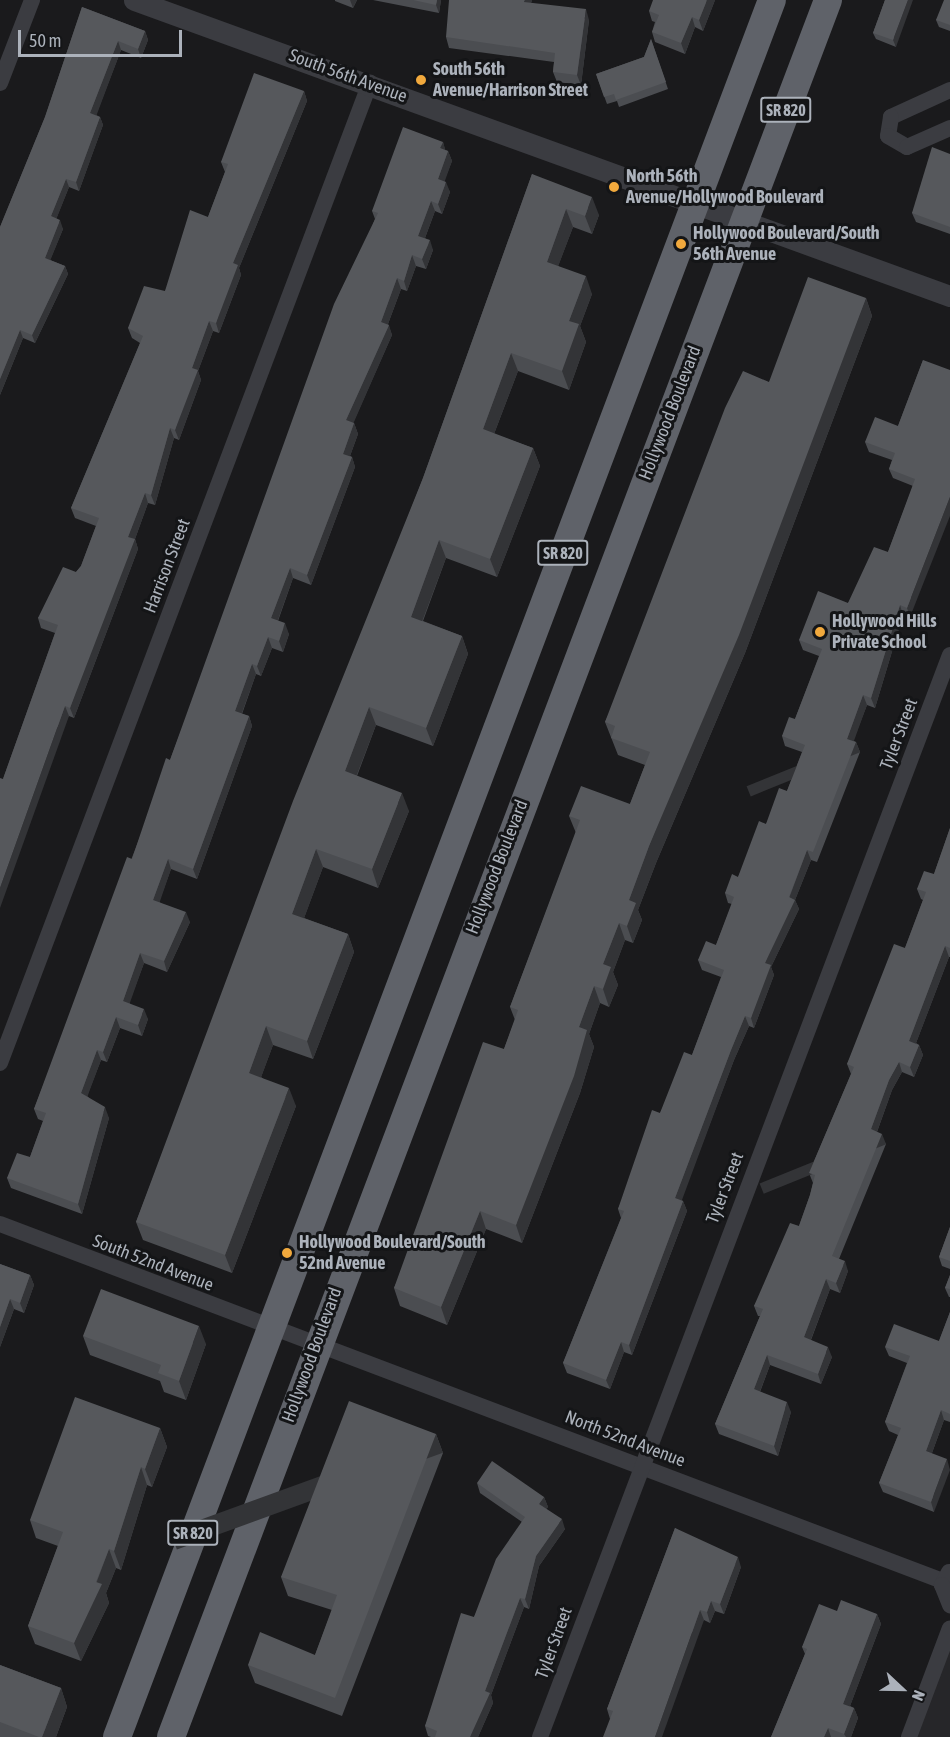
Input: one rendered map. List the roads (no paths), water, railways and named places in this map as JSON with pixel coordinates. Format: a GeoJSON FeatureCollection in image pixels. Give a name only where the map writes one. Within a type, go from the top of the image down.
{"type":"FeatureCollection","features":[{"type":"Feature","properties":{"kind":"highway","name":"Hollywood Boulevard"},"geometry":{"type":"LineString","coordinates":[[171,1737],[292,1338],[696,202],[772,0]]}},
{"type":"Feature","properties":{"kind":"highway","name":"Hollywood Boulevard"},"geometry":{"type":"LineString","coordinates":[[117,1737],[292,1338],[743,220],[828,0]]}},
{"type":"Feature","properties":{"kind":"street"},"geometry":{"type":"LineString","coordinates":[[0,83],[32,0]]}},
{"type":"Feature","properties":{"kind":"street","name":"South 56th Avenue"},"geometry":{"type":"LineString","coordinates":[[134,0],[370,83],[950,296]]}},
{"type":"Feature","properties":{"kind":"street","name":"Harrison Street"},"geometry":{"type":"LineString","coordinates":[[0,1063],[370,83]]}},
{"type":"Feature","properties":{"kind":"street"},"geometry":{"type":"LineString","coordinates":[[950,90],[891,117],[888,136],[907,147],[950,128]]}},
{"type":"Feature","properties":{"kind":"street","name":"Tyler Street"},"geometry":{"type":"LineString","coordinates":[[540,1737],[641,1464],[950,655]]}},
{"type":"Feature","properties":{"kind":"street","name":"South 52nd Avenue"},"geometry":{"type":"LineString","coordinates":[[0,1224],[292,1338]]}},
{"type":"Feature","properties":{"kind":"street","name":"North 52nd Avenue"},"geometry":{"type":"LineString","coordinates":[[292,1338],[947,1576]]}},
{"type":"Feature","properties":{"kind":"street"},"geometry":{"type":"LineString","coordinates":[[947,1576],[950,1605]]}},
{"type":"Feature","properties":{"kind":"street"},"geometry":{"type":"LineString","coordinates":[[909,1737],[950,1628]]}},
{"type":"Feature","properties":{"kind":"place","name":"South 56th Avenue/Harrison Street"},"geometry":{"type":"Point","coordinates":[421,80]}},
{"type":"Feature","properties":{"kind":"place","name":"North 56th Avenue/Hollywood Boulevard"},"geometry":{"type":"Point","coordinates":[614,187]}},
{"type":"Feature","properties":{"kind":"place","name":"Hollywood Boulevard/South 56th Avenue"},"geometry":{"type":"Point","coordinates":[681,244]}},
{"type":"Feature","properties":{"kind":"place","name":"Hollywood Hills Private School"},"geometry":{"type":"Point","coordinates":[820,632]}},
{"type":"Feature","properties":{"kind":"place","name":"Hollywood Boulevard/South 52nd Avenue"},"geometry":{"type":"Point","coordinates":[287,1253]}}]}
